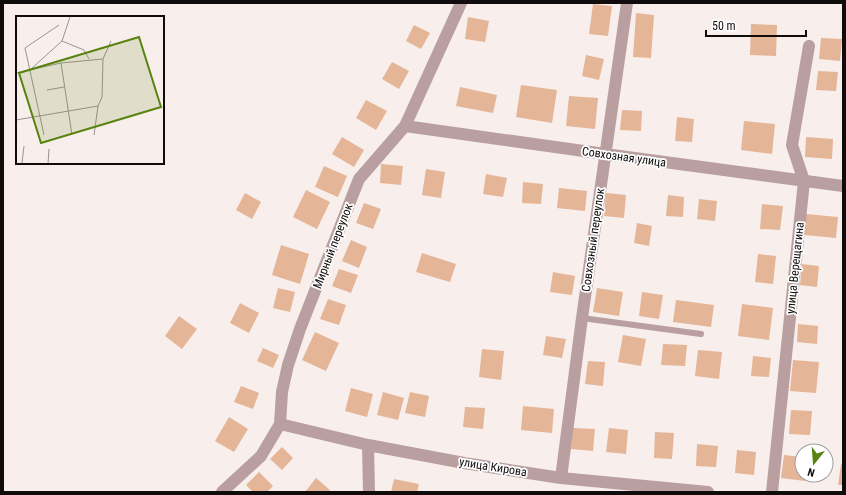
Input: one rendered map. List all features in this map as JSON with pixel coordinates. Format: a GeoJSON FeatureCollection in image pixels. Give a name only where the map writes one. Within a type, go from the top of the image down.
{"type":"FeatureCollection","features":[{"type":"Feature","properties":{"kind":"street","name":"Мирный переулок"},"geometry":{"type":"LineString","coordinates":[[222,492],[262,456],[280,424],[282,392],[288,366],[300,329],[359,179],[405,126],[461,3]]}},
{"type":"Feature","properties":{"kind":"street","name":"Совхозный переулок"},"geometry":{"type":"LineString","coordinates":[[561,478],[582,318],[627,3]]}},
{"type":"Feature","properties":{"kind":"street","name":"улица Верещагина"},"geometry":{"type":"LineString","coordinates":[[772,492],[804,181],[792,145],[808,46]]}},
{"type":"Feature","properties":{"kind":"street","name":"Совхозная улица"},"geometry":{"type":"LineString","coordinates":[[405,126],[843,186]]}},
{"type":"Feature","properties":{"kind":"street","name":"улица Кирова"},"geometry":{"type":"LineString","coordinates":[[280,424],[368,445],[464,463],[561,478],[708,492]]}},
{"type":"Feature","properties":{"kind":"street"},"geometry":{"type":"LineString","coordinates":[[368,445],[369,492]]}},
{"type":"Feature","properties":{"kind":"lane"},"geometry":{"type":"LineString","coordinates":[[582,318],[701,334]]}},
{"type":"Feature","properties":{"kind":"building"},"geometry":{"type":"Polygon","coordinates":[[[593,4],[612,6],[608,36],[589,34],[593,4]]]}},
{"type":"Feature","properties":{"kind":"building"},"geometry":{"type":"Polygon","coordinates":[[[636,13],[654,15],[651,58],[633,57],[636,13]]]}},
{"type":"Feature","properties":{"kind":"building"},"geometry":{"type":"Polygon","coordinates":[[[468,17],[489,21],[485,42],[465,39],[468,17]]]}},
{"type":"Feature","properties":{"kind":"building"},"geometry":{"type":"Polygon","coordinates":[[[751,24],[777,25],[776,56],[750,55],[751,24]]]}},
{"type":"Feature","properties":{"kind":"building"},"geometry":{"type":"Polygon","coordinates":[[[414,25],[430,33],[421,49],[406,41],[414,25]]]}},
{"type":"Feature","properties":{"kind":"building"},"geometry":{"type":"Polygon","coordinates":[[[821,38],[842,39],[840,61],[819,59],[821,38]]]}},
{"type":"Feature","properties":{"kind":"building"},"geometry":{"type":"Polygon","coordinates":[[[586,55],[604,59],[599,80],[582,76],[586,55]]]}},
{"type":"Feature","properties":{"kind":"building"},"geometry":{"type":"Polygon","coordinates":[[[392,62],[409,71],[399,89],[382,79],[392,62]]]}},
{"type":"Feature","properties":{"kind":"building"},"geometry":{"type":"Polygon","coordinates":[[[818,71],[838,72],[836,91],[816,90],[818,71]]]}},
{"type":"Feature","properties":{"kind":"building"},"geometry":{"type":"Polygon","coordinates":[[[521,85],[557,90],[552,123],[516,117],[521,85]]]}},
{"type":"Feature","properties":{"kind":"building"},"geometry":{"type":"Polygon","coordinates":[[[460,87],[497,95],[493,113],[456,106],[460,87]]]}},
{"type":"Feature","properties":{"kind":"building"},"geometry":{"type":"Polygon","coordinates":[[[569,96],[598,98],[595,129],[566,126],[569,96]]]}},
{"type":"Feature","properties":{"kind":"building"},"geometry":{"type":"Polygon","coordinates":[[[366,100],[387,111],[376,130],[356,118],[366,100]]]}},
{"type":"Feature","properties":{"kind":"building"},"geometry":{"type":"Polygon","coordinates":[[[622,110],[642,111],[641,131],[620,130],[622,110]]]}},
{"type":"Feature","properties":{"kind":"building"},"geometry":{"type":"Polygon","coordinates":[[[677,117],[694,119],[692,142],[675,141],[677,117]]]}},
{"type":"Feature","properties":{"kind":"building"},"geometry":{"type":"Polygon","coordinates":[[[744,121],[775,124],[772,154],[741,150],[744,121]]]}},
{"type":"Feature","properties":{"kind":"building"},"geometry":{"type":"Polygon","coordinates":[[[342,137],[364,150],[354,167],[332,154],[342,137]]]}},
{"type":"Feature","properties":{"kind":"building"},"geometry":{"type":"Polygon","coordinates":[[[806,137],[833,139],[832,159],[805,157],[806,137]]]}},
{"type":"Feature","properties":{"kind":"building"},"geometry":{"type":"Polygon","coordinates":[[[381,164],[403,166],[401,185],[380,183],[381,164]]]}},
{"type":"Feature","properties":{"kind":"building"},"geometry":{"type":"Polygon","coordinates":[[[324,166],[347,176],[338,197],[315,187],[324,166]]]}},
{"type":"Feature","properties":{"kind":"building"},"geometry":{"type":"Polygon","coordinates":[[[426,169],[445,172],[441,198],[422,195],[426,169]]]}},
{"type":"Feature","properties":{"kind":"building"},"geometry":{"type":"Polygon","coordinates":[[[486,174],[507,178],[503,197],[483,194],[486,174]]]}},
{"type":"Feature","properties":{"kind":"building"},"geometry":{"type":"Polygon","coordinates":[[[523,182],[543,184],[541,204],[522,203],[523,182]]]}},
{"type":"Feature","properties":{"kind":"building"},"geometry":{"type":"Polygon","coordinates":[[[559,188],[587,191],[585,211],[557,208],[559,188]]]}},
{"type":"Feature","properties":{"kind":"building"},"geometry":{"type":"Polygon","coordinates":[[[306,190],[330,202],[317,229],[293,217],[306,190]]]}},
{"type":"Feature","properties":{"kind":"building"},"geometry":{"type":"Polygon","coordinates":[[[245,193],[261,202],[252,219],[236,210],[245,193]]]}},
{"type":"Feature","properties":{"kind":"building"},"geometry":{"type":"Polygon","coordinates":[[[606,193],[626,195],[624,218],[604,216],[606,193]]]}},
{"type":"Feature","properties":{"kind":"building"},"geometry":{"type":"Polygon","coordinates":[[[668,195],[684,197],[683,217],[666,216],[668,195]]]}},
{"type":"Feature","properties":{"kind":"building"},"geometry":{"type":"Polygon","coordinates":[[[699,199],[717,201],[715,221],[697,219],[699,199]]]}},
{"type":"Feature","properties":{"kind":"building"},"geometry":{"type":"Polygon","coordinates":[[[364,203],[381,209],[373,229],[356,223],[364,203]]]}},
{"type":"Feature","properties":{"kind":"building"},"geometry":{"type":"Polygon","coordinates":[[[762,204],[783,206],[780,230],[760,229],[762,204]]]}},
{"type":"Feature","properties":{"kind":"building"},"geometry":{"type":"Polygon","coordinates":[[[806,214],[838,217],[836,238],[804,235],[806,214]]]}},
{"type":"Feature","properties":{"kind":"building"},"geometry":{"type":"Polygon","coordinates":[[[637,223],[652,226],[649,246],[634,243],[637,223]]]}},
{"type":"Feature","properties":{"kind":"building"},"geometry":{"type":"Polygon","coordinates":[[[351,240],[367,247],[359,268],[342,261],[351,240]]]}},
{"type":"Feature","properties":{"kind":"building"},"geometry":{"type":"Polygon","coordinates":[[[281,245],[309,254],[300,284],[272,275],[281,245]]]}},
{"type":"Feature","properties":{"kind":"building"},"geometry":{"type":"Polygon","coordinates":[[[422,253],[456,264],[450,282],[416,272],[422,253]]]}},
{"type":"Feature","properties":{"kind":"building"},"geometry":{"type":"Polygon","coordinates":[[[758,254],[776,256],[773,284],[755,282],[758,254]]]}},
{"type":"Feature","properties":{"kind":"building"},"geometry":{"type":"Polygon","coordinates":[[[802,264],[819,266],[817,287],[800,285],[802,264]]]}},
{"type":"Feature","properties":{"kind":"building"},"geometry":{"type":"Polygon","coordinates":[[[339,269],[358,275],[351,293],[332,286],[339,269]]]}},
{"type":"Feature","properties":{"kind":"building"},"geometry":{"type":"Polygon","coordinates":[[[553,272],[575,276],[572,295],[550,292],[553,272]]]}},
{"type":"Feature","properties":{"kind":"building"},"geometry":{"type":"Polygon","coordinates":[[[278,288],[295,292],[290,312],[273,308],[278,288]]]}},
{"type":"Feature","properties":{"kind":"building"},"geometry":{"type":"Polygon","coordinates":[[[597,288],[623,292],[619,316],[593,312],[597,288]]]}},
{"type":"Feature","properties":{"kind":"building"},"geometry":{"type":"Polygon","coordinates":[[[642,292],[663,295],[659,319],[639,316],[642,292]]]}},
{"type":"Feature","properties":{"kind":"building"},"geometry":{"type":"Polygon","coordinates":[[[328,299],[346,305],[339,325],[320,319],[328,299]]]}},
{"type":"Feature","properties":{"kind":"building"},"geometry":{"type":"Polygon","coordinates":[[[676,300],[714,305],[711,327],[673,322],[676,300]]]}},
{"type":"Feature","properties":{"kind":"building"},"geometry":{"type":"Polygon","coordinates":[[[240,303],[259,313],[249,333],[230,323],[240,303]]]}},
{"type":"Feature","properties":{"kind":"building"},"geometry":{"type":"Polygon","coordinates":[[[742,304],[773,308],[769,340],[738,336],[742,304]]]}},
{"type":"Feature","properties":{"kind":"building"},"geometry":{"type":"Polygon","coordinates":[[[179,316],[197,329],[182,349],[165,336],[179,316]]]}},
{"type":"Feature","properties":{"kind":"building"},"geometry":{"type":"Polygon","coordinates":[[[798,324],[818,326],[817,344],[797,342],[798,324]]]}},
{"type":"Feature","properties":{"kind":"building"},"geometry":{"type":"Polygon","coordinates":[[[315,332],[339,343],[326,371],[302,360],[315,332]]]}},
{"type":"Feature","properties":{"kind":"building"},"geometry":{"type":"Polygon","coordinates":[[[623,335],[646,339],[641,366],[618,362],[623,335]]]}},
{"type":"Feature","properties":{"kind":"building"},"geometry":{"type":"Polygon","coordinates":[[[546,336],[566,339],[562,358],[543,355],[546,336]]]}},
{"type":"Feature","properties":{"kind":"building"},"geometry":{"type":"Polygon","coordinates":[[[663,344],[687,345],[685,366],[661,365],[663,344]]]}},
{"type":"Feature","properties":{"kind":"building"},"geometry":{"type":"Polygon","coordinates":[[[263,348],[279,355],[273,368],[257,361],[263,348]]]}},
{"type":"Feature","properties":{"kind":"building"},"geometry":{"type":"Polygon","coordinates":[[[482,349],[504,351],[501,380],[479,377],[482,349]]]}},
{"type":"Feature","properties":{"kind":"building"},"geometry":{"type":"Polygon","coordinates":[[[698,350],[722,352],[719,379],[695,376],[698,350]]]}},
{"type":"Feature","properties":{"kind":"building"},"geometry":{"type":"Polygon","coordinates":[[[753,356],[771,358],[769,377],[751,376],[753,356]]]}},
{"type":"Feature","properties":{"kind":"building"},"geometry":{"type":"Polygon","coordinates":[[[793,360],[819,362],[816,393],[790,391],[793,360]]]}},
{"type":"Feature","properties":{"kind":"building"},"geometry":{"type":"Polygon","coordinates":[[[588,361],[605,362],[603,386],[585,384],[588,361]]]}},
{"type":"Feature","properties":{"kind":"building"},"geometry":{"type":"Polygon","coordinates":[[[241,386],[259,393],[253,409],[234,402],[241,386]]]}},
{"type":"Feature","properties":{"kind":"building"},"geometry":{"type":"Polygon","coordinates":[[[351,388],[373,394],[367,417],[345,411],[351,388]]]}},
{"type":"Feature","properties":{"kind":"building"},"geometry":{"type":"Polygon","coordinates":[[[383,392],[404,398],[398,420],[377,415],[383,392]]]}},
{"type":"Feature","properties":{"kind":"building"},"geometry":{"type":"Polygon","coordinates":[[[410,392],[429,396],[425,417],[405,413],[410,392]]]}},
{"type":"Feature","properties":{"kind":"building"},"geometry":{"type":"Polygon","coordinates":[[[523,406],[554,409],[552,433],[521,430],[523,406]]]}},
{"type":"Feature","properties":{"kind":"building"},"geometry":{"type":"Polygon","coordinates":[[[465,407],[485,408],[483,429],[463,427],[465,407]]]}},
{"type":"Feature","properties":{"kind":"building"},"geometry":{"type":"Polygon","coordinates":[[[791,410],[812,411],[810,435],[789,434],[791,410]]]}},
{"type":"Feature","properties":{"kind":"building"},"geometry":{"type":"Polygon","coordinates":[[[229,417],[248,429],[234,452],[215,441],[229,417]]]}},
{"type":"Feature","properties":{"kind":"building"},"geometry":{"type":"Polygon","coordinates":[[[573,428],[595,429],[593,451],[571,449],[573,428]]]}},
{"type":"Feature","properties":{"kind":"building"},"geometry":{"type":"Polygon","coordinates":[[[609,428],[628,430],[626,454],[606,452],[609,428]]]}},
{"type":"Feature","properties":{"kind":"building"},"geometry":{"type":"Polygon","coordinates":[[[655,432],[674,433],[672,459],[654,458],[655,432]]]}},
{"type":"Feature","properties":{"kind":"building"},"geometry":{"type":"Polygon","coordinates":[[[697,444],[718,446],[716,467],[696,466],[697,444]]]}},
{"type":"Feature","properties":{"kind":"building"},"geometry":{"type":"Polygon","coordinates":[[[282,447],[293,458],[282,470],[270,459],[282,447]]]}},
{"type":"Feature","properties":{"kind":"building"},"geometry":{"type":"Polygon","coordinates":[[[737,450],[756,452],[754,475],[735,473],[737,450]]]}},
{"type":"Feature","properties":{"kind":"building"},"geometry":{"type":"Polygon","coordinates":[[[784,455],[794,456],[794,480],[781,478],[784,455]]]}},
{"type":"Feature","properties":{"kind":"building"},"geometry":{"type":"Polygon","coordinates":[[[841,464],[843,465],[843,485],[838,485],[841,464]]]}},
{"type":"Feature","properties":{"kind":"building"},"geometry":{"type":"Polygon","coordinates":[[[259,472],[273,486],[267,492],[253,492],[246,485],[259,472]]]}},
{"type":"Feature","properties":{"kind":"building"},"geometry":{"type":"Polygon","coordinates":[[[316,478],[330,490],[328,492],[305,492],[316,478]]]}},
{"type":"Feature","properties":{"kind":"building"},"geometry":{"type":"Polygon","coordinates":[[[394,479],[419,484],[417,492],[391,492],[394,479]]]}}]}
